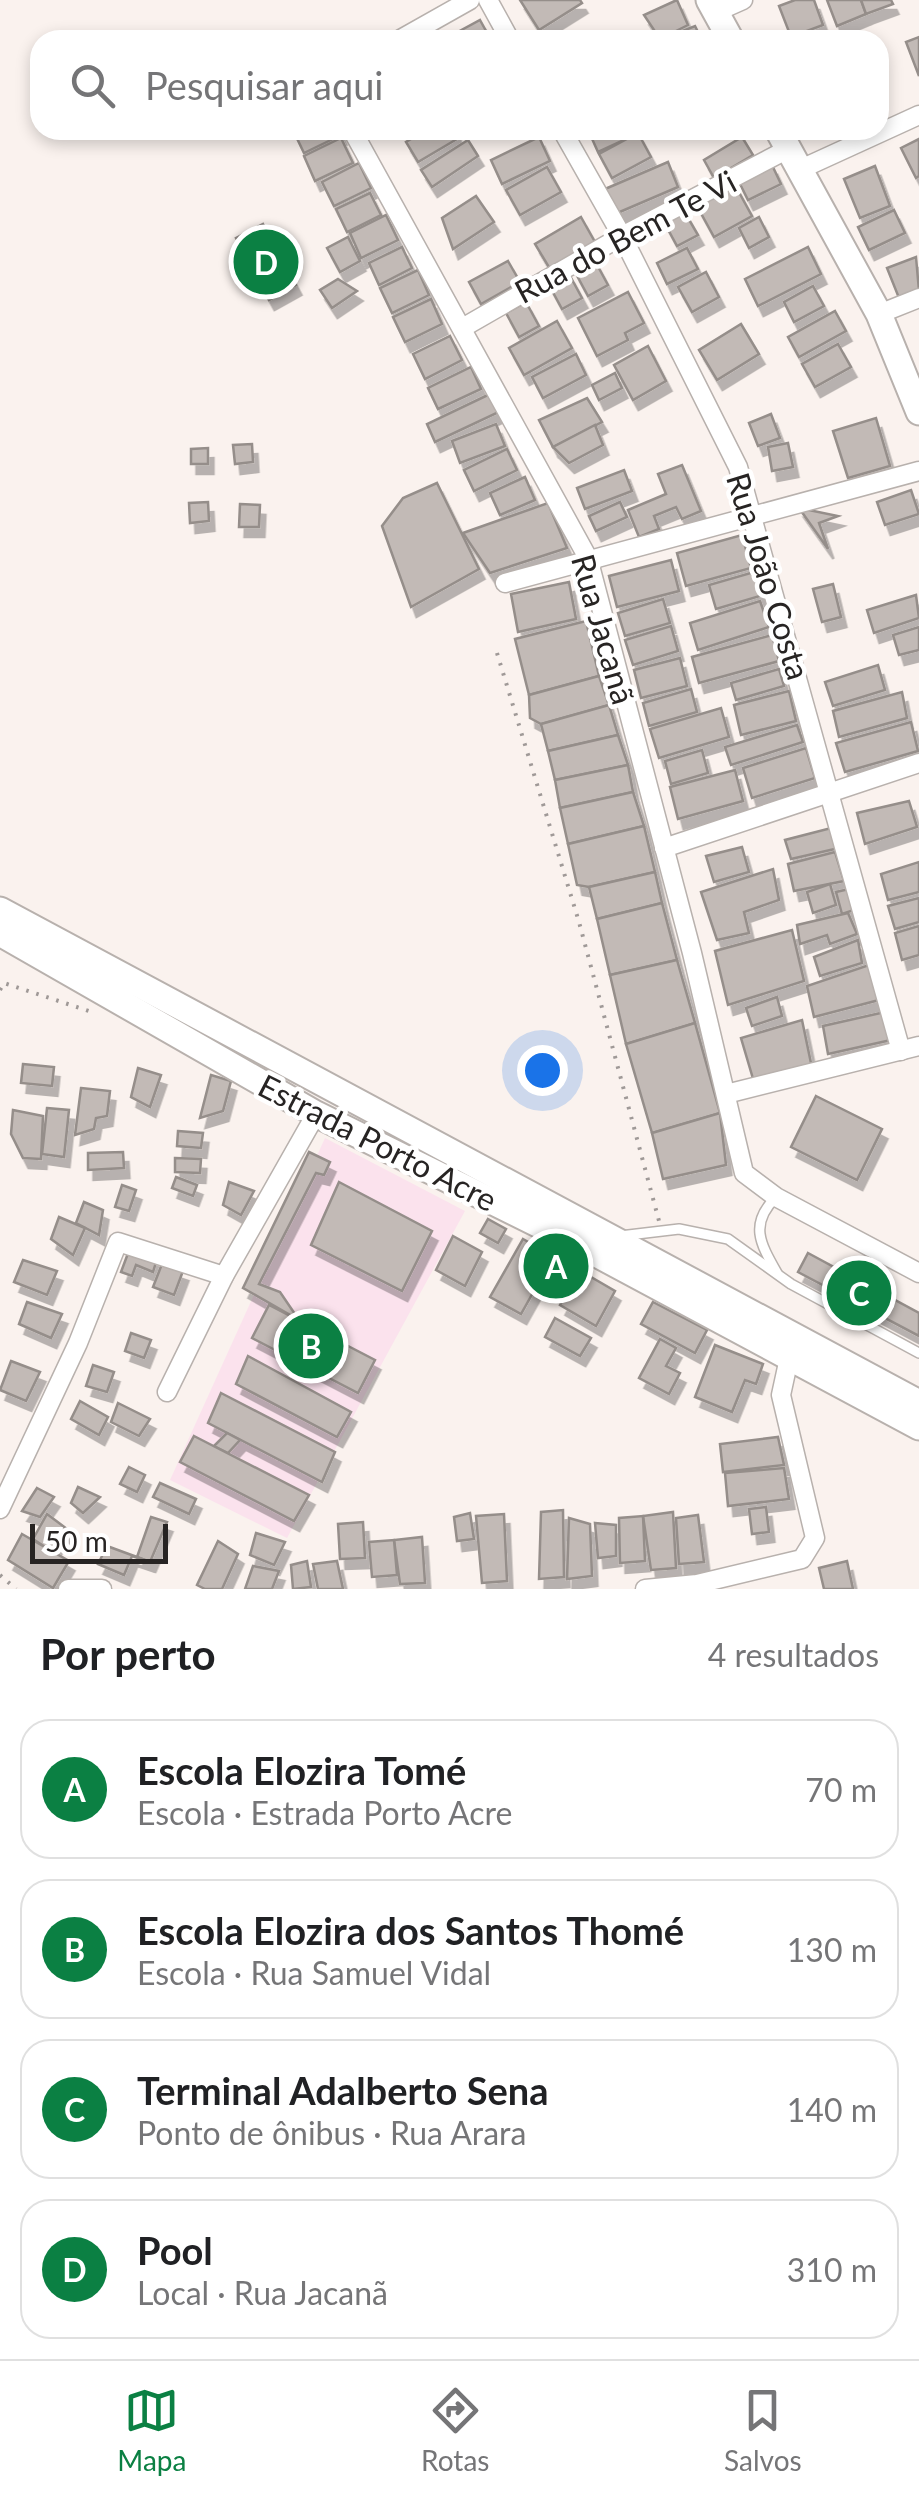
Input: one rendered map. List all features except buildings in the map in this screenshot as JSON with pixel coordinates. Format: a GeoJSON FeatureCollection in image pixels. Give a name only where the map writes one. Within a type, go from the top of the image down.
{"type":"FeatureCollection","features":[{"type":"Feature","properties":{"kind":"main road"},"geometry":{"type":"LineString","coordinates":[[712,6],[725,30]]}},
{"type":"Feature","properties":{"kind":"main road"},"geometry":{"type":"LineString","coordinates":[[789,149],[880,314],[919,412]]}},
{"type":"Feature","properties":{"kind":"main road","name":"Estrada Porto Acre"},"geometry":{"type":"LineString","coordinates":[[0,910],[612,1237],[919,1427]]}},
{"type":"Feature","properties":{"kind":"main road","name":"Estrada Porto Acre"},"geometry":{"type":"LineString","coordinates":[[0,934],[316,1114],[791,1348],[919,1403]]}},
{"type":"Feature","properties":{"kind":"street"},"geometry":{"type":"LineString","coordinates":[[417,30],[470,0]]}},
{"type":"Feature","properties":{"kind":"street"},"geometry":{"type":"LineString","coordinates":[[488,0],[504,30]]}},
{"type":"Feature","properties":{"kind":"street"},"geometry":{"type":"LineString","coordinates":[[712,6],[743,0]]}},
{"type":"Feature","properties":{"kind":"street","name":"Rua do Bem Te Vi"},"geometry":{"type":"LineString","coordinates":[[889,123],[919,115]]}},
{"type":"Feature","properties":{"kind":"street","name":"Rua Jacanã"},"geometry":{"type":"LineString","coordinates":[[358,140],[588,558],[744,1173],[776,1197]]}},
{"type":"Feature","properties":{"kind":"street","name":"Rua João Costa"},"geometry":{"type":"LineString","coordinates":[[568,140],[622,236],[738,467],[910,1049]]}},
{"type":"Feature","properties":{"kind":"street","name":"Rua do Bem Te Vi"},"geometry":{"type":"LineString","coordinates":[[464,327],[622,236],[789,149],[823,140]]}},
{"type":"Feature","properties":{"kind":"street"},"geometry":{"type":"LineString","coordinates":[[880,314],[919,298]]}},
{"type":"Feature","properties":{"kind":"street"},"geometry":{"type":"LineString","coordinates":[[504,583],[919,470]]}},
{"type":"Feature","properties":{"kind":"street"},"geometry":{"type":"LineString","coordinates":[[664,848],[919,764]]}},
{"type":"Feature","properties":{"kind":"street"},"geometry":{"type":"LineString","coordinates":[[726,1094],[910,1049]]}},
{"type":"Feature","properties":{"kind":"street"},"geometry":{"type":"LineString","coordinates":[[167,1392],[224,1276],[316,1114]]}},
{"type":"Feature","properties":{"kind":"street"},"geometry":{"type":"LineString","coordinates":[[776,1197],[919,1273]]}},
{"type":"Feature","properties":{"kind":"street"},"geometry":{"type":"LineString","coordinates":[[0,1509],[78,1343],[118,1242],[224,1276]]}},
{"type":"Feature","properties":{"kind":"street"},"geometry":{"type":"LineString","coordinates":[[644,1589],[697,1584],[802,1560],[811,1551],[815,1538],[781,1395],[791,1348]]}},
{"type":"Feature","properties":{"kind":"street"},"geometry":{"type":"LineString","coordinates":[[68,1589],[102,1589]]}},
{"type":"Feature","properties":{"kind":"lane"},"geometry":{"type":"LineString","coordinates":[[776,1197],[762,1211],[757,1226],[759,1241],[778,1275]]}},
{"type":"Feature","properties":{"kind":"lane"},"geometry":{"type":"LineString","coordinates":[[612,1237],[695,1230],[728,1239],[778,1275],[919,1352]]}},
{"type":"Feature","properties":{"kind":"path"},"geometry":{"type":"LineString","coordinates":[[497,653],[579,922],[662,1230]]}},
{"type":"Feature","properties":{"kind":"path"},"geometry":{"type":"LineString","coordinates":[[0,1575],[16,1589]]}},
{"type":"Feature","properties":{"kind":"shaded area"},"geometry":{"type":"Polygon","coordinates":[[[325,1138],[465,1211],[287,1538],[170,1480],[325,1138]]]}},
{"type":"Feature","properties":{"kind":"place","name":"Pool"},"geometry":{"type":"Point","coordinates":[266,262]}},
{"type":"Feature","properties":{"kind":"place","name":"Escola Elozira Tomé"},"geometry":{"type":"Point","coordinates":[556,1266]}},
{"type":"Feature","properties":{"kind":"place","name":"Terminal Adalberto Sena"},"geometry":{"type":"Point","coordinates":[859,1293]}},
{"type":"Feature","properties":{"kind":"place","name":"Escola Elozira dos Santos Thomé"},"geometry":{"type":"Point","coordinates":[311,1346]}}]}
